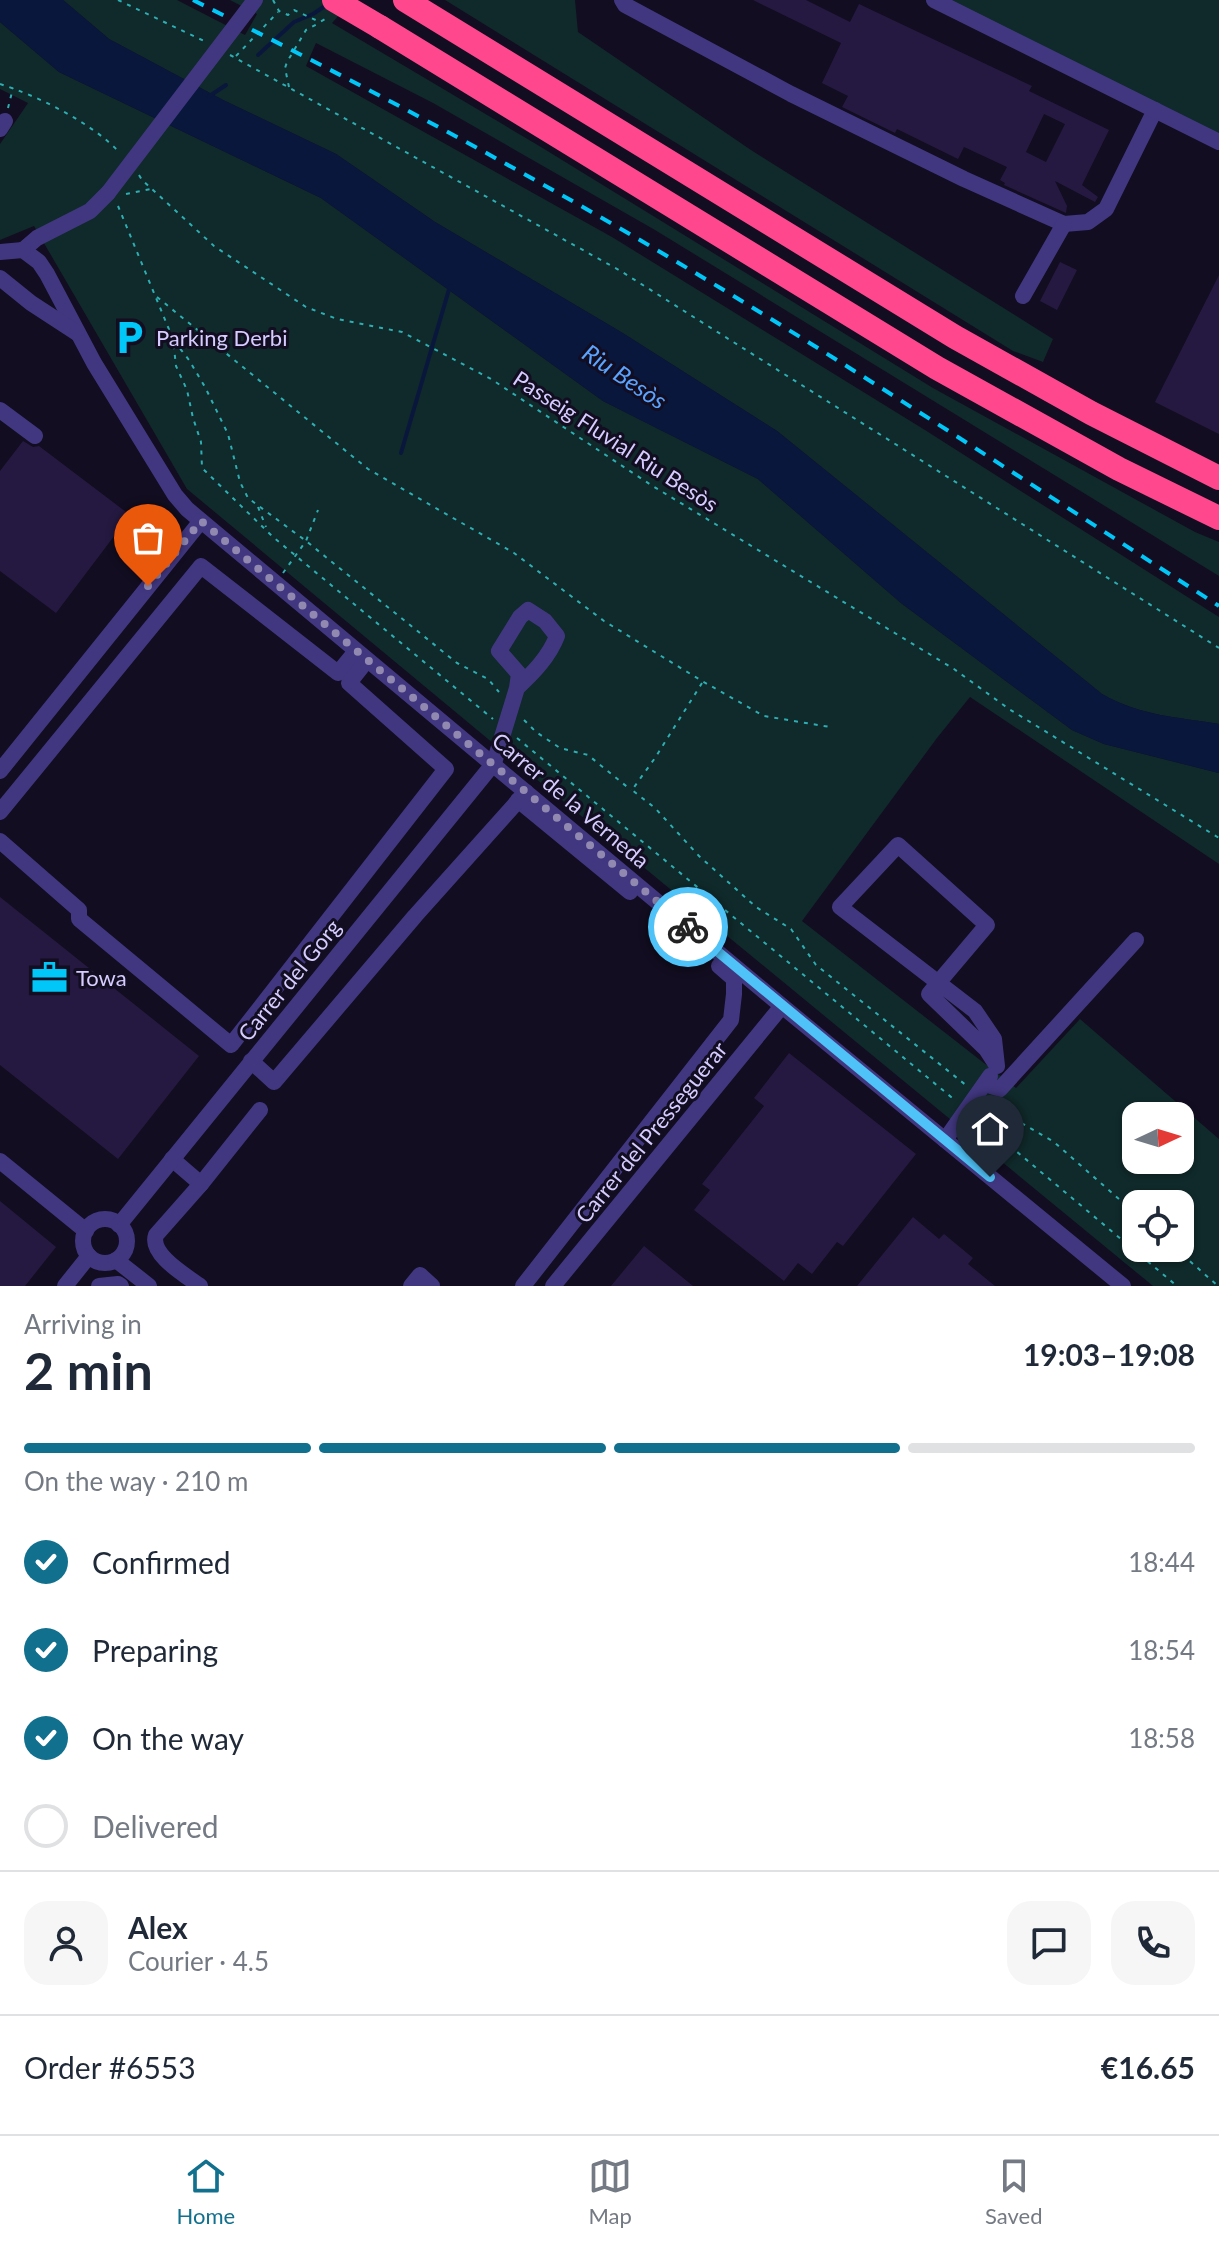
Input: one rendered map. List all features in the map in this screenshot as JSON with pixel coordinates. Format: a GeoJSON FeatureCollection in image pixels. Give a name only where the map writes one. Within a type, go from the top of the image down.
{"type":"FeatureCollection","features":[{"type":"Feature","properties":{"kind":"highway"},"geometry":{"type":"LineString","coordinates":[[405,0],[955,337],[1046,389],[1219,478]]}},
{"type":"Feature","properties":{"kind":"highway"},"geometry":{"type":"LineString","coordinates":[[333,7],[380,27],[949,375],[1119,469],[1219,518]]}},
{"type":"Feature","properties":{"kind":"street"},"geometry":{"type":"LineString","coordinates":[[0,252],[23,250],[37,238],[112,197],[255,0]]}},
{"type":"Feature","properties":{"kind":"street"},"geometry":{"type":"LineString","coordinates":[[622,0],[625,5],[791,94],[1064,224],[1088,222],[1106,209],[1155,110]]}},
{"type":"Feature","properties":{"kind":"street"},"geometry":{"type":"LineString","coordinates":[[934,0],[1219,142]]}},
{"type":"Feature","properties":{"kind":"street"},"geometry":{"type":"LineString","coordinates":[[1023,296],[1064,224]]}},
{"type":"Feature","properties":{"kind":"street","name":"Carrer de la Verneda"},"geometry":{"type":"LineString","coordinates":[[23,250],[39,262],[175,495],[201,521],[494,763],[522,795],[1123,1286]]}},
{"type":"Feature","properties":{"kind":"street","name":"Carrer de la Verneda"},"geometry":{"type":"LineString","coordinates":[[0,278],[31,303],[79,334]]}},
{"type":"Feature","properties":{"kind":"street"},"geometry":{"type":"LineString","coordinates":[[31,303],[49,304],[58,294]]}},
{"type":"Feature","properties":{"kind":"street"},"geometry":{"type":"LineString","coordinates":[[0,410],[35,436]]}},
{"type":"Feature","properties":{"kind":"street"},"geometry":{"type":"LineString","coordinates":[[0,771],[201,521]]}},
{"type":"Feature","properties":{"kind":"street"},"geometry":{"type":"LineString","coordinates":[[0,812],[201,566],[338,673],[362,655]]}},
{"type":"Feature","properties":{"kind":"street"},"geometry":{"type":"LineString","coordinates":[[494,763],[519,674],[499,651],[520,617],[528,610],[545,621],[557,636],[552,649],[517,688]]}},
{"type":"Feature","properties":{"kind":"street"},"geometry":{"type":"LineString","coordinates":[[0,841],[79,910],[79,919],[231,1045],[446,769],[349,683],[362,655]]}},
{"type":"Feature","properties":{"kind":"street","name":"Carrer del Gorg"},"geometry":{"type":"LineString","coordinates":[[119,1225],[494,763]]}},
{"type":"Feature","properties":{"kind":"street"},"geometry":{"type":"LineString","coordinates":[[251,1061],[274,1082],[522,795],[734,979],[731,1020],[523,1286]]}},
{"type":"Feature","properties":{"kind":"street"},"geometry":{"type":"LineString","coordinates":[[938,983],[840,907],[898,845],[987,925],[929,994],[986,1049],[997,1066],[945,1140]]}},
{"type":"Feature","properties":{"kind":"street"},"geometry":{"type":"LineString","coordinates":[[981,1089],[1000,1089],[1136,940]]}},
{"type":"Feature","properties":{"kind":"street","name":"Carrer del Presseguerar"},"geometry":{"type":"LineString","coordinates":[[553,1286],[782,1006]]}},
{"type":"Feature","properties":{"kind":"street"},"geometry":{"type":"LineString","coordinates":[[200,1286],[156,1251],[153,1242],[260,1110]]}},
{"type":"Feature","properties":{"kind":"street"},"geometry":{"type":"LineString","coordinates":[[172,1159],[201,1184]]}},
{"type":"Feature","properties":{"kind":"street"},"geometry":{"type":"LineString","coordinates":[[0,1161],[86,1231]]}},
{"type":"Feature","properties":{"kind":"street"},"geometry":{"type":"LineString","coordinates":[[99,1220],[119,1225],[124,1230],[125,1251],[116,1260],[101,1263],[89,1256],[83,1241],[86,1231],[99,1220]]}},
{"type":"Feature","properties":{"kind":"street"},"geometry":{"type":"LineString","coordinates":[[65,1286],[89,1256]]}},
{"type":"Feature","properties":{"kind":"street"},"geometry":{"type":"LineString","coordinates":[[116,1260],[149,1286]]}},
{"type":"Feature","properties":{"kind":"street"},"geometry":{"type":"LineString","coordinates":[[411,1286],[420,1275],[432,1286]]}},
{"type":"Feature","properties":{"kind":"street"},"geometry":{"type":"LineString","coordinates":[[99,1286],[121,1286]]}},
{"type":"Feature","properties":{"kind":"path"},"geometry":{"type":"LineString","coordinates":[[118,0],[211,45]]}},
{"type":"Feature","properties":{"kind":"path"},"geometry":{"type":"LineString","coordinates":[[273,0],[279,11],[288,15],[294,10],[320,22]]}},
{"type":"Feature","properties":{"kind":"path"},"geometry":{"type":"LineString","coordinates":[[289,88],[285,68],[287,62],[306,30],[320,22],[333,7]]}},
{"type":"Feature","properties":{"kind":"path"},"geometry":{"type":"LineString","coordinates":[[234,58],[279,11]]}},
{"type":"Feature","properties":{"kind":"path"},"geometry":{"type":"LineString","coordinates":[[222,51],[619,270],[1219,648]]}},
{"type":"Feature","properties":{"kind":"path"},"geometry":{"type":"LineString","coordinates":[[0,84],[71,116],[120,152]]}},
{"type":"Feature","properties":{"kind":"path"},"geometry":{"type":"LineString","coordinates":[[2,125],[13,88]]}},
{"type":"Feature","properties":{"kind":"path","name":"Passeig Fluvial Riu Besòs"},"geometry":{"type":"LineString","coordinates":[[139,174],[214,246],[306,307],[337,319],[402,332],[491,379],[651,485],[954,669],[1009,709],[1219,838]]}},
{"type":"Feature","properties":{"kind":"path"},"geometry":{"type":"LineString","coordinates":[[152,189],[112,197],[173,339],[176,366],[187,390],[201,442],[202,468],[267,531],[1177,1286]]}},
{"type":"Feature","properties":{"kind":"path"},"geometry":{"type":"LineString","coordinates":[[156,296],[368,469],[514,553],[604,621],[764,716],[830,727]]}},
{"type":"Feature","properties":{"kind":"path"},"geometry":{"type":"LineString","coordinates":[[173,339],[189,360],[228,434],[240,482],[248,498],[457,663],[488,679],[536,732],[560,748],[588,755],[655,808],[699,856],[756,907],[791,929],[816,965],[981,1089],[995,1109],[1054,1142],[1122,1202]]}},
{"type":"Feature","properties":{"kind":"path"},"geometry":{"type":"LineString","coordinates":[[258,506],[267,531]]}},
{"type":"Feature","properties":{"kind":"path"},"geometry":{"type":"LineString","coordinates":[[276,583],[306,541],[318,510]]}},
{"type":"Feature","properties":{"kind":"path"},"geometry":{"type":"LineString","coordinates":[[632,790],[702,681]]}},
{"type":"Feature","properties":{"kind":"path"},"geometry":{"type":"LineString","coordinates":[[1191,1262],[1218,1286]]}},
{"type":"Feature","properties":{"kind":"green space"},"geometry":{"type":"Polygon","coordinates":[[[63,0],[177,0],[245,35],[257,14],[230,0],[353,0],[332,23],[541,147],[933,388],[1195,532],[1219,542],[1219,576],[655,230],[433,103],[316,43],[306,66],[612,237],[925,430],[1219,617],[1219,724],[1145,711],[1102,694],[777,431],[621,332],[435,222],[336,154],[223,100],[109,39],[63,0]]]}},
{"type":"Feature","properties":{"kind":"green space"},"geometry":{"type":"Polygon","coordinates":[[[445,0],[575,0],[578,32],[751,150],[1053,339],[1043,362],[1013,351],[445,0]]]}},
{"type":"Feature","properties":{"kind":"green space"},"geometry":{"type":"Polygon","coordinates":[[[948,0],[1219,0],[1219,135],[948,0]]]}},
{"type":"Feature","properties":{"kind":"green space"},"geometry":{"type":"Polygon","coordinates":[[[0,22],[59,72],[321,198],[603,401],[758,479],[901,603],[1072,730],[1104,744],[1219,773],[1219,864],[970,697],[802,921],[1016,1088],[1080,1019],[1176,1102],[1122,1102],[1122,1174],[1194,1174],[1194,1117],[1219,1139],[1219,1286],[1153,1286],[1124,1262],[1194,1262],[1194,1190],[1122,1190],[1122,1261],[187,489],[34,226],[0,240],[0,144],[28,103],[0,89],[0,22]]]}},
{"type":"Feature","properties":{"kind":"water","name":"Riu Besòs"},"geometry":{"type":"Polygon","coordinates":[[[0,0],[63,0],[109,39],[223,100],[336,154],[435,222],[621,332],[777,431],[1102,694],[1145,711],[1219,724],[1219,773],[1104,744],[1072,730],[901,603],[758,479],[603,401],[321,198],[59,72],[0,22],[0,0]]]}},
{"type":"Feature","properties":{"kind":"building"},"geometry":{"type":"Polygon","coordinates":[[[753,0],[806,0],[850,22],[859,4],[1032,86],[1029,91],[1109,130],[1082,185],[1098,197],[1095,202],[1055,181],[1067,206],[1066,213],[1004,185],[1000,180],[1007,167],[964,147],[958,159],[897,129],[895,133],[842,107],[848,96],[822,83],[841,43],[753,0]],[[1044,114],[1026,152],[1046,162],[1065,124],[1044,114]]]}},
{"type":"Feature","properties":{"kind":"building"},"geometry":{"type":"Polygon","coordinates":[[[1060,262],[1077,270],[1057,310],[1040,301],[1060,262]]]}},
{"type":"Feature","properties":{"kind":"building"},"geometry":{"type":"Polygon","coordinates":[[[1219,275],[1219,434],[1155,402],[1219,275]]]}},
{"type":"Feature","properties":{"kind":"building"},"geometry":{"type":"Polygon","coordinates":[[[23,441],[33,447],[39,446],[130,515],[56,613],[0,571],[0,471],[23,441]]]}},
{"type":"Feature","properties":{"kind":"building","name":"Towa"},"geometry":{"type":"Polygon","coordinates":[[[0,897],[199,1056],[118,1159],[0,1065],[0,897]]]}},
{"type":"Feature","properties":{"kind":"building"},"geometry":{"type":"Polygon","coordinates":[[[789,1053],[916,1154],[843,1246],[837,1242],[812,1274],[798,1263],[784,1281],[694,1210],[710,1190],[702,1184],[764,1106],[754,1098],[789,1053]]]}},
{"type":"Feature","properties":{"kind":"building"},"geometry":{"type":"Polygon","coordinates":[[[0,1201],[56,1247],[25,1286],[0,1286],[0,1201]]]}},
{"type":"Feature","properties":{"kind":"building"},"geometry":{"type":"Polygon","coordinates":[[[913,1217],[939,1239],[944,1234],[973,1258],[968,1264],[995,1286],[857,1286],[913,1217]]]}},
{"type":"Feature","properties":{"kind":"building"},"geometry":{"type":"Polygon","coordinates":[[[644,1246],[693,1286],[611,1286],[644,1246]]]}},
{"type":"Feature","properties":{"kind":"waterway"},"geometry":{"type":"LineString","coordinates":[[258,55],[294,22],[328,4]]}},
{"type":"Feature","properties":{"kind":"waterway"},"geometry":{"type":"LineString","coordinates":[[208,97],[226,85]]}},
{"type":"Feature","properties":{"kind":"waterway"},"geometry":{"type":"LineString","coordinates":[[401,453],[450,286]]}},
{"type":"Feature","properties":{"kind":"railway"},"geometry":{"type":"LineString","coordinates":[[193,0],[432,124],[667,256],[876,384],[1219,606]]}},
{"type":"Feature","properties":{"kind":"way so far"},"geometry":{"type":"LineString","coordinates":[[148,586],[201,521],[688,927]]}},
{"type":"Feature","properties":{"kind":"place","name":"Parking Derbi"},"geometry":{"type":"Point","coordinates":[130,337]}},
{"type":"Feature","properties":{"kind":"place","name":"Towa"},"geometry":{"type":"Point","coordinates":[50,977]}},
{"type":"Feature","properties":{"kind":"route"},"geometry":{"type":"LineString","coordinates":[[688,927],[990,1177]]}}]}
